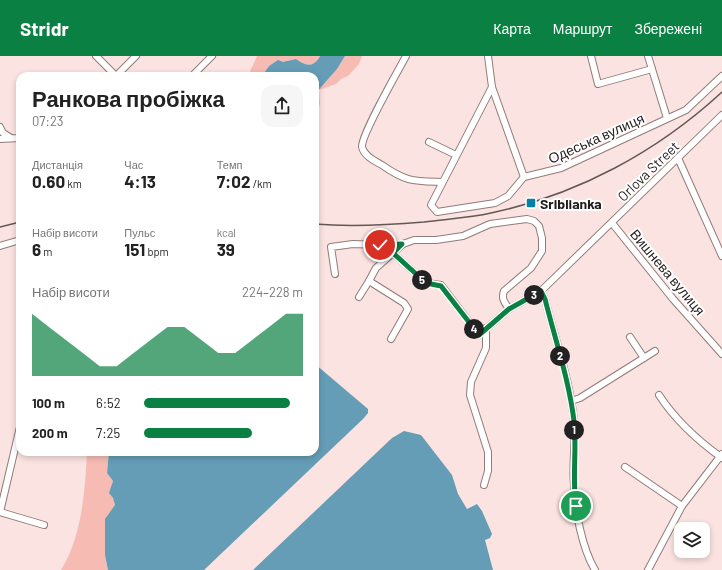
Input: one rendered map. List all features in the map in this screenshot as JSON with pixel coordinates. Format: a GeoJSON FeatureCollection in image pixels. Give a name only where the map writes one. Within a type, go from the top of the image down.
{"type":"FeatureCollection","features":[{"type":"Feature","properties":{"kind":"street"},"geometry":{"type":"LineString","coordinates":[[96,56],[112,72]]}},
{"type":"Feature","properties":{"kind":"street"},"geometry":{"type":"LineString","coordinates":[[120,72],[136,56]]}},
{"type":"Feature","properties":{"kind":"street"},"geometry":{"type":"LineString","coordinates":[[196,72],[212,56]]}},
{"type":"Feature","properties":{"kind":"street"},"geometry":{"type":"LineString","coordinates":[[406,56],[368,128],[362,146],[365,154],[398,176],[411,181],[442,182]]}},
{"type":"Feature","properties":{"kind":"street"},"geometry":{"type":"LineString","coordinates":[[488,56],[492,87],[524,177],[508,196],[495,203],[437,212],[431,205],[492,87]]}},
{"type":"Feature","properties":{"kind":"street"},"geometry":{"type":"LineString","coordinates":[[591,56],[598,84],[652,69]]}},
{"type":"Feature","properties":{"kind":"street"},"geometry":{"type":"LineString","coordinates":[[648,56],[667,118]]}},
{"type":"Feature","properties":{"kind":"street","name":"Одеська вулиця"},"geometry":{"type":"LineString","coordinates":[[524,177],[561,168],[686,110],[722,76]]}},
{"type":"Feature","properties":{"kind":"street","name":"Orlova Street"},"geometry":{"type":"LineString","coordinates":[[393,253],[426,283],[441,286],[479,335],[509,309],[541,291],[722,115]]}},
{"type":"Feature","properties":{"kind":"street"},"geometry":{"type":"LineString","coordinates":[[0,127],[6,136],[12,139]]}},
{"type":"Feature","properties":{"kind":"street"},"geometry":{"type":"LineString","coordinates":[[0,139],[16,138]]}},
{"type":"Feature","properties":{"kind":"street"},"geometry":{"type":"LineString","coordinates":[[429,142],[456,155]]}},
{"type":"Feature","properties":{"kind":"street"},"geometry":{"type":"LineString","coordinates":[[678,158],[722,256]]}},
{"type":"Feature","properties":{"kind":"street"},"geometry":{"type":"LineString","coordinates":[[334,274],[331,247],[353,244],[402,244],[414,240],[436,240],[463,236],[498,222],[527,219],[534,221],[539,226],[542,238],[542,251],[531,268],[504,291],[502,296],[503,301],[509,309]]}},
{"type":"Feature","properties":{"kind":"street","name":"Вишнева вулиця"},"geometry":{"type":"LineString","coordinates":[[612,223],[673,299],[722,354]]}},
{"type":"Feature","properties":{"kind":"street"},"geometry":{"type":"LineString","coordinates":[[0,246],[16,241]]}},
{"type":"Feature","properties":{"kind":"street"},"geometry":{"type":"LineString","coordinates":[[11,242],[16,244]]}},
{"type":"Feature","properties":{"kind":"street"},"geometry":{"type":"LineString","coordinates":[[359,297],[376,268],[402,244]]}},
{"type":"Feature","properties":{"kind":"street"},"geometry":{"type":"LineString","coordinates":[[369,280],[404,303],[408,309],[391,339]]}},
{"type":"Feature","properties":{"kind":"street"},"geometry":{"type":"LineString","coordinates":[[541,291],[545,299],[571,401],[574,422],[575,499],[585,546],[595,570]]}},
{"type":"Feature","properties":{"kind":"street"},"geometry":{"type":"LineString","coordinates":[[484,485],[488,471],[488,452],[470,395],[471,382],[486,348],[486,328]]}},
{"type":"Feature","properties":{"kind":"street"},"geometry":{"type":"LineString","coordinates":[[630,337],[644,358]]}},
{"type":"Feature","properties":{"kind":"street"},"geometry":{"type":"LineString","coordinates":[[571,401],[580,398],[655,351]]}},
{"type":"Feature","properties":{"kind":"street"},"geometry":{"type":"LineString","coordinates":[[648,570],[682,506],[721,456],[686,430],[670,411],[660,395]]}},
{"type":"Feature","properties":{"kind":"street"},"geometry":{"type":"LineString","coordinates":[[16,444],[0,512],[44,525]]}},
{"type":"Feature","properties":{"kind":"street"},"geometry":{"type":"LineString","coordinates":[[625,467],[682,506]]}},
{"type":"Feature","properties":{"kind":"shaded area"},"geometry":{"type":"Polygon","coordinates":[[[257,56],[320,56],[315,63],[309,65],[296,59],[269,66],[265,72],[250,72],[257,56]]]}},
{"type":"Feature","properties":{"kind":"shaded area"},"geometry":{"type":"Polygon","coordinates":[[[345,56],[362,56],[359,64],[348,76],[341,79],[336,84],[319,90],[337,69],[345,56]]]}},
{"type":"Feature","properties":{"kind":"shaded area"},"geometry":{"type":"Polygon","coordinates":[[[87,456],[109,456],[107,473],[113,481],[110,493],[115,505],[105,555],[108,570],[61,570],[74,543],[81,513],[87,456]]]}},
{"type":"Feature","properties":{"kind":"water"},"geometry":{"type":"Polygon","coordinates":[[[320,56],[345,56],[337,69],[319,89],[319,72],[265,72],[269,66],[278,60],[283,62],[296,59],[309,65],[318,60],[320,56]]]}},
{"type":"Feature","properties":{"kind":"water"},"geometry":{"type":"Polygon","coordinates":[[[319,367],[368,409],[368,413],[363,419],[204,570],[108,570],[105,555],[105,519],[115,505],[113,498],[109,493],[113,481],[107,473],[109,456],[319,456],[319,367]]]}},
{"type":"Feature","properties":{"kind":"water"},"geometry":{"type":"Polygon","coordinates":[[[404,431],[421,435],[452,475],[458,494],[467,509],[477,504],[482,511],[492,534],[490,538],[485,540],[493,570],[253,570],[392,438],[404,431]]]}},
{"type":"Feature","properties":{"kind":"railway"},"geometry":{"type":"LineString","coordinates":[[319,224],[397,224],[483,215],[523,205],[554,195],[585,183],[643,152],[671,134],[722,92]]}},
{"type":"Feature","properties":{"kind":"railway"},"geometry":{"type":"LineString","coordinates":[[0,227],[16,223]]}},
{"type":"Feature","properties":{"kind":"place","name":"Sriblianka"},"geometry":{"type":"Point","coordinates":[531,203]}},
{"type":"Feature","properties":{"kind":"route"},"geometry":{"type":"LineString","coordinates":[[380,245],[402,244],[393,253],[426,283],[441,286],[479,335],[509,309],[541,291],[545,299],[571,401],[574,422],[574,485],[576,506]]}}]}
